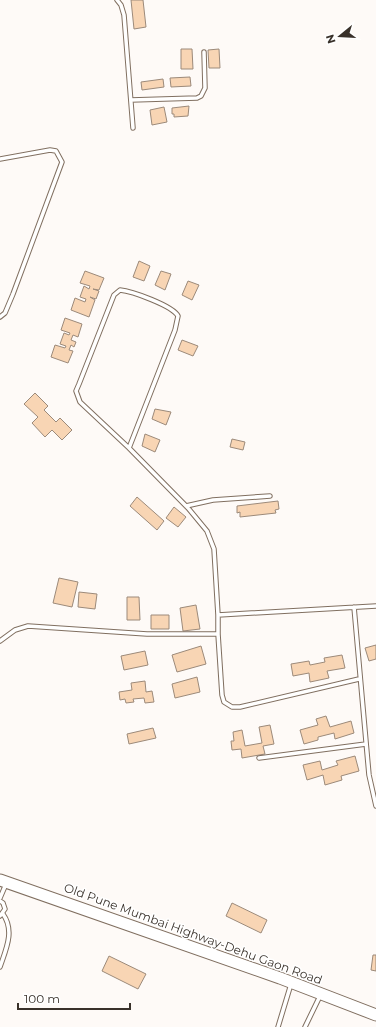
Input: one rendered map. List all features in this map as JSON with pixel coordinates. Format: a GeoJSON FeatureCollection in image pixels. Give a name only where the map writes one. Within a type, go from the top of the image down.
{"type":"FeatureCollection","features":[{"type":"Feature","properties":{"kind":"main road","name":"Old Pune Mumbai Highway-Dehu Gaon Road"},"geometry":{"type":"LineString","coordinates":[[3,881],[292,983],[376,1015]]}},
{"type":"Feature","properties":{"kind":"lane"},"geometry":{"type":"LineString","coordinates":[[117,0],[121,5],[124,14],[133,128]]}},
{"type":"Feature","properties":{"kind":"lane"},"geometry":{"type":"LineString","coordinates":[[131,100],[190,98],[201,96],[205,88],[204,52]]}},
{"type":"Feature","properties":{"kind":"lane"},"geometry":{"type":"LineString","coordinates":[[0,159],[50,150],[56,152],[62,162],[13,294],[5,313],[0,317]]}},
{"type":"Feature","properties":{"kind":"lane"},"geometry":{"type":"LineString","coordinates":[[129,448],[175,330],[178,316],[172,309],[135,294],[120,290],[114,295],[76,391],[80,402],[129,448],[186,506],[207,531],[212,542],[216,561],[218,634],[222,695],[224,702],[232,707],[256,703],[359,678]]}},
{"type":"Feature","properties":{"kind":"lane"},"geometry":{"type":"LineString","coordinates":[[186,506],[213,500],[270,496]]}},
{"type":"Feature","properties":{"kind":"lane"},"geometry":{"type":"LineString","coordinates":[[218,614],[376,606]]}},
{"type":"Feature","properties":{"kind":"lane"},"geometry":{"type":"LineString","coordinates":[[354,607],[359,678],[369,775],[376,806]]}},
{"type":"Feature","properties":{"kind":"lane"},"geometry":{"type":"LineString","coordinates":[[0,641],[15,630],[28,626],[147,634],[218,634]]}},
{"type":"Feature","properties":{"kind":"lane"},"geometry":{"type":"LineString","coordinates":[[259,758],[366,744]]}},
{"type":"Feature","properties":{"kind":"lane"},"geometry":{"type":"LineString","coordinates":[[0,967],[9,935],[8,921],[2,915],[5,906],[0,899],[3,881]]}},
{"type":"Feature","properties":{"kind":"lane"},"geometry":{"type":"LineString","coordinates":[[278,1027],[292,983]]}},
{"type":"Feature","properties":{"kind":"lane"},"geometry":{"type":"LineString","coordinates":[[305,1027],[321,994]]}},
{"type":"Feature","properties":{"kind":"building"},"geometry":{"type":"Polygon","coordinates":[[[131,0],[143,0],[146,27],[134,29],[131,0]]]}},
{"type":"Feature","properties":{"kind":"building"},"geometry":{"type":"Polygon","coordinates":[[[181,49],[192,49],[193,69],[181,69],[181,49]]]}},
{"type":"Feature","properties":{"kind":"building"},"geometry":{"type":"Polygon","coordinates":[[[219,49],[220,68],[209,68],[208,50],[219,49]]]}},
{"type":"Feature","properties":{"kind":"building"},"geometry":{"type":"Polygon","coordinates":[[[190,77],[191,86],[171,87],[170,78],[190,77]]]}},
{"type":"Feature","properties":{"kind":"building"},"geometry":{"type":"Polygon","coordinates":[[[163,79],[164,87],[142,90],[141,82],[163,79]]]}},
{"type":"Feature","properties":{"kind":"building"},"geometry":{"type":"Polygon","coordinates":[[[189,106],[188,116],[174,117],[174,114],[172,114],[172,108],[189,106]]]}},
{"type":"Feature","properties":{"kind":"building"},"geometry":{"type":"Polygon","coordinates":[[[164,107],[167,122],[152,125],[150,110],[164,107]]]}},
{"type":"Feature","properties":{"kind":"building"},"geometry":{"type":"Polygon","coordinates":[[[139,261],[150,266],[144,281],[133,277],[139,261]]]}},
{"type":"Feature","properties":{"kind":"building"},"geometry":{"type":"Polygon","coordinates":[[[85,271],[104,278],[99,290],[93,289],[99,291],[96,299],[90,297],[95,300],[89,317],[71,310],[75,298],[85,302],[86,299],[80,297],[84,286],[89,289],[90,286],[80,283],[85,271]]]}},
{"type":"Feature","properties":{"kind":"building"},"geometry":{"type":"Polygon","coordinates":[[[161,271],[171,274],[165,290],[155,285],[161,271]]]}},
{"type":"Feature","properties":{"kind":"building"},"geometry":{"type":"Polygon","coordinates":[[[188,281],[199,285],[192,300],[182,295],[188,281]]]}},
{"type":"Feature","properties":{"kind":"building"},"geometry":{"type":"Polygon","coordinates":[[[65,318],[82,324],[78,337],[73,335],[71,340],[76,342],[74,347],[71,345],[69,350],[73,351],[68,363],[51,357],[55,345],[65,348],[66,346],[60,344],[64,333],[69,335],[70,333],[61,330],[65,318]]]}},
{"type":"Feature","properties":{"kind":"building"},"geometry":{"type":"Polygon","coordinates":[[[182,340],[198,346],[193,356],[178,350],[182,340]]]}},
{"type":"Feature","properties":{"kind":"building"},"geometry":{"type":"Polygon","coordinates":[[[35,393],[48,406],[44,410],[56,422],[60,418],[72,430],[62,440],[52,430],[45,437],[32,423],[38,417],[24,404],[35,393]]]}},
{"type":"Feature","properties":{"kind":"building"},"geometry":{"type":"Polygon","coordinates":[[[155,409],[171,412],[166,425],[152,419],[155,409]]]}},
{"type":"Feature","properties":{"kind":"building"},"geometry":{"type":"Polygon","coordinates":[[[145,434],[160,440],[155,452],[142,446],[145,434]]]}},
{"type":"Feature","properties":{"kind":"building"},"geometry":{"type":"Polygon","coordinates":[[[232,439],[245,442],[243,450],[230,447],[232,439]]]}},
{"type":"Feature","properties":{"kind":"building"},"geometry":{"type":"Polygon","coordinates":[[[137,497],[164,521],[157,530],[130,506],[137,497]]]}},
{"type":"Feature","properties":{"kind":"building"},"geometry":{"type":"Polygon","coordinates":[[[278,501],[279,509],[275,510],[276,513],[240,517],[240,512],[237,513],[237,506],[278,501]]]}},
{"type":"Feature","properties":{"kind":"building"},"geometry":{"type":"Polygon","coordinates":[[[174,507],[186,517],[178,527],[166,518],[174,507]]]}},
{"type":"Feature","properties":{"kind":"building"},"geometry":{"type":"Polygon","coordinates":[[[59,578],[78,582],[72,607],[53,603],[59,578]]]}},
{"type":"Feature","properties":{"kind":"building"},"geometry":{"type":"Polygon","coordinates":[[[79,592],[97,594],[95,609],[78,607],[79,592]]]}},
{"type":"Feature","properties":{"kind":"building"},"geometry":{"type":"Polygon","coordinates":[[[127,597],[139,597],[140,620],[127,620],[127,597]]]}},
{"type":"Feature","properties":{"kind":"building"},"geometry":{"type":"Polygon","coordinates":[[[196,605],[200,629],[183,631],[180,608],[196,605]]]}},
{"type":"Feature","properties":{"kind":"building"},"geometry":{"type":"Polygon","coordinates":[[[151,615],[169,615],[169,629],[151,629],[151,615]]]}},
{"type":"Feature","properties":{"kind":"building"},"geometry":{"type":"Polygon","coordinates":[[[376,645],[376,659],[369,661],[365,648],[376,645]]]}},
{"type":"Feature","properties":{"kind":"building"},"geometry":{"type":"Polygon","coordinates":[[[201,646],[206,664],[177,672],[172,655],[201,646]]]}},
{"type":"Feature","properties":{"kind":"building"},"geometry":{"type":"Polygon","coordinates":[[[145,651],[148,665],[124,670],[121,656],[145,651]]]}},
{"type":"Feature","properties":{"kind":"building"},"geometry":{"type":"Polygon","coordinates":[[[342,655],[345,668],[327,671],[329,678],[310,682],[309,673],[293,676],[291,664],[309,661],[310,665],[325,662],[324,658],[342,655]]]}},
{"type":"Feature","properties":{"kind":"building"},"geometry":{"type":"Polygon","coordinates":[[[197,677],[200,692],[175,698],[172,684],[197,677]]]}},
{"type":"Feature","properties":{"kind":"building"},"geometry":{"type":"Polygon","coordinates":[[[145,681],[146,692],[152,691],[154,702],[145,703],[144,698],[133,699],[134,702],[126,703],[125,699],[120,700],[119,692],[132,690],[131,683],[145,681]]]}},
{"type":"Feature","properties":{"kind":"building"},"geometry":{"type":"Polygon","coordinates":[[[326,716],[330,727],[351,721],[354,733],[335,739],[334,733],[318,737],[318,740],[304,744],[300,730],[318,725],[316,719],[326,716]]]}},
{"type":"Feature","properties":{"kind":"building"},"geometry":{"type":"Polygon","coordinates":[[[270,725],[274,744],[263,746],[265,754],[242,758],[241,749],[232,750],[231,741],[234,741],[233,732],[242,730],[245,746],[262,743],[259,727],[270,725]]]}},
{"type":"Feature","properties":{"kind":"building"},"geometry":{"type":"Polygon","coordinates":[[[153,728],[156,738],[129,744],[127,734],[153,728]]]}},
{"type":"Feature","properties":{"kind":"building"},"geometry":{"type":"Polygon","coordinates":[[[355,756],[359,771],[341,776],[342,780],[325,785],[323,775],[307,780],[303,765],[320,761],[322,770],[338,765],[336,761],[355,756]]]}},
{"type":"Feature","properties":{"kind":"building"},"geometry":{"type":"Polygon","coordinates":[[[232,903],[267,920],[261,933],[226,916],[232,903]]]}},
{"type":"Feature","properties":{"kind":"building"},"geometry":{"type":"Polygon","coordinates":[[[373,955],[376,955],[376,971],[371,970],[373,955]]]}},
{"type":"Feature","properties":{"kind":"building"},"geometry":{"type":"Polygon","coordinates":[[[109,956],[146,974],[138,989],[102,971],[109,956]]]}}]}
